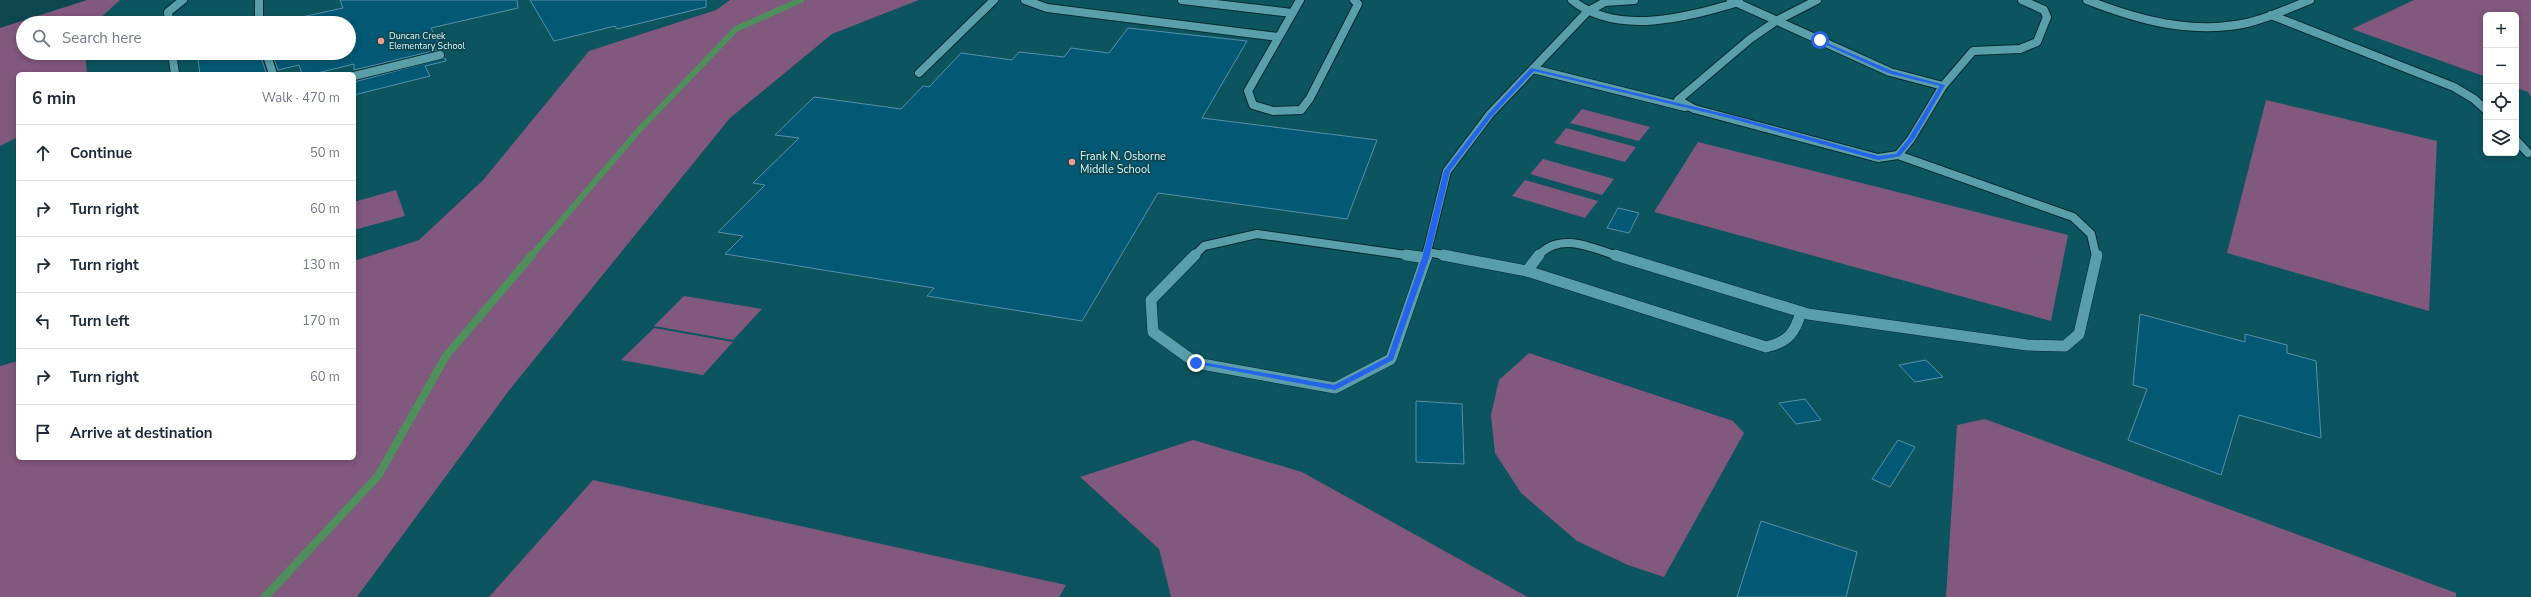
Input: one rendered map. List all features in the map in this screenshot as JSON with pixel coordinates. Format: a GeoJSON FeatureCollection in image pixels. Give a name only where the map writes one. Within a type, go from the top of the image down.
{"type":"FeatureCollection","features":[{"type":"Feature","properties":{"kind":"lane"},"geometry":{"type":"LineString","coordinates":[[168,16],[168,12],[183,0]]}},
{"type":"Feature","properties":{"kind":"lane"},"geometry":{"type":"LineString","coordinates":[[259,0],[259,16]]}},
{"type":"Feature","properties":{"kind":"lane"},"geometry":{"type":"LineString","coordinates":[[919,73],[994,0]]}},
{"type":"Feature","properties":{"kind":"lane"},"geometry":{"type":"LineString","coordinates":[[1025,0],[1047,8],[1278,37]]}},
{"type":"Feature","properties":{"kind":"lane"},"geometry":{"type":"LineString","coordinates":[[1182,0],[1292,13]]}},
{"type":"Feature","properties":{"kind":"lane"},"geometry":{"type":"LineString","coordinates":[[1300,0],[1248,92],[1253,104],[1273,111],[1301,110],[1310,98],[1358,4],[1354,0]]}},
{"type":"Feature","properties":{"kind":"lane"},"geometry":{"type":"LineString","coordinates":[[1572,0],[1587,12],[1613,19],[1664,18],[1710,11],[1734,1],[1745,0]]}},
{"type":"Feature","properties":{"kind":"lane"},"geometry":{"type":"LineString","coordinates":[[1634,0],[1605,2],[1587,12],[1490,114],[1447,171],[1426,255],[1391,358],[1335,388],[1196,363],[1153,332],[1151,300],[1204,246],[1257,234],[1426,255],[1527,271],[1766,347],[1784,343],[1795,332],[1801,312]]}},
{"type":"Feature","properties":{"kind":"lane"},"geometry":{"type":"LineString","coordinates":[[1694,109],[1678,100],[1709,69],[1777,21],[1806,8],[1817,0]]}},
{"type":"Feature","properties":{"kind":"lane"},"geometry":{"type":"LineString","coordinates":[[1898,155],[1912,139],[1943,86],[1973,51],[2020,49],[2037,42],[2047,17],[2044,10],[2022,0]]}},
{"type":"Feature","properties":{"kind":"lane"},"geometry":{"type":"LineString","coordinates":[[2087,0],[2142,18],[2188,25],[2225,26],[2247,23],[2310,0]]}},
{"type":"Feature","properties":{"kind":"lane"},"geometry":{"type":"LineString","coordinates":[[1734,1],[1890,72],[1943,86]]}},
{"type":"Feature","properties":{"kind":"lane"},"geometry":{"type":"LineString","coordinates":[[2270,15],[2454,87],[2474,99],[2483,107]]}},
{"type":"Feature","properties":{"kind":"lane"},"geometry":{"type":"LineString","coordinates":[[356,76],[440,55]]}},
{"type":"Feature","properties":{"kind":"lane"},"geometry":{"type":"LineString","coordinates":[[173,60],[175,72]]}},
{"type":"Feature","properties":{"kind":"lane"},"geometry":{"type":"LineString","coordinates":[[268,60],[272,72]]}},
{"type":"Feature","properties":{"kind":"lane"},"geometry":{"type":"LineString","coordinates":[[1527,271],[1539,254],[1554,242],[1572,242],[1801,312],[2027,345],[2065,346],[2079,334],[2097,252],[2091,234],[2073,217],[1898,155],[1878,158],[1694,109],[1533,69]]}},
{"type":"Feature","properties":{"kind":"lane"},"geometry":{"type":"LineString","coordinates":[[2519,144],[2528,154]]}},
{"type":"Feature","properties":{"kind":"shaded area"},"geometry":{"type":"Polygon","coordinates":[[[87,0],[120,0],[103,16],[37,16],[87,0]]]}},
{"type":"Feature","properties":{"kind":"shaded area"},"geometry":{"type":"Polygon","coordinates":[[[120,0],[730,0],[716,10],[632,37],[419,240],[356,260],[356,72],[87,72],[86,60],[356,60],[356,16],[103,16],[120,0]]]}},
{"type":"Feature","properties":{"kind":"shaded area"},"geometry":{"type":"Polygon","coordinates":[[[730,0],[919,0],[832,34],[730,118],[511,388],[357,597],[0,597],[0,366],[16,362],[16,460],[356,460],[356,260],[419,240],[484,179],[589,51],[716,10],[730,0]]]}},
{"type":"Feature","properties":{"kind":"shaded area"},"geometry":{"type":"Polygon","coordinates":[[[919,0],[2414,0],[2353,29],[2483,76],[2483,156],[2519,156],[2519,89],[2528,92],[2531,97],[2531,597],[1528,597],[1302,472],[1080,478],[1159,549],[1171,597],[357,597],[511,388],[730,118],[832,34],[919,0]]]}},
{"type":"Feature","properties":{"kind":"shaded area"},"geometry":{"type":"Polygon","coordinates":[[[2414,0],[2531,0],[2531,97],[2528,92],[2519,89],[2519,12],[2483,12],[2483,76],[2352,29],[2414,0]]]}},
{"type":"Feature","properties":{"kind":"shaded area"},"geometry":{"type":"Polygon","coordinates":[[[16,23],[16,60],[86,60],[87,72],[16,72],[16,138],[0,146],[0,28],[16,23]]]}},
{"type":"Feature","properties":{"kind":"shaded area"},"geometry":{"type":"Polygon","coordinates":[[[2266,100],[2437,141],[2429,311],[2227,253],[2266,100]]]}},
{"type":"Feature","properties":{"kind":"shaded area"},"geometry":{"type":"Polygon","coordinates":[[[1582,109],[1650,127],[1639,141],[1570,123],[1582,109]]]}},
{"type":"Feature","properties":{"kind":"shaded area"},"geometry":{"type":"Polygon","coordinates":[[[1566,128],[1636,147],[1625,162],[1554,143],[1566,128]]]}},
{"type":"Feature","properties":{"kind":"shaded area"},"geometry":{"type":"Polygon","coordinates":[[[16,138],[16,362],[0,366],[0,146],[16,138]]]}},
{"type":"Feature","properties":{"kind":"shaded area"},"geometry":{"type":"Polygon","coordinates":[[[1698,142],[2068,235],[2051,321],[1654,212],[1698,142]]]}},
{"type":"Feature","properties":{"kind":"shaded area"},"geometry":{"type":"Polygon","coordinates":[[[1543,159],[1614,179],[1602,195],[1530,174],[1543,159]]]}},
{"type":"Feature","properties":{"kind":"shaded area"},"geometry":{"type":"Polygon","coordinates":[[[1525,180],[1598,201],[1585,218],[1512,196],[1525,180]]]}},
{"type":"Feature","properties":{"kind":"shaded area"},"geometry":{"type":"Polygon","coordinates":[[[396,190],[405,216],[356,229],[356,201],[396,190]]]}},
{"type":"Feature","properties":{"kind":"shaded area"},"geometry":{"type":"Polygon","coordinates":[[[684,296],[762,309],[733,340],[654,326],[684,296]]]}},
{"type":"Feature","properties":{"kind":"shaded area"},"geometry":{"type":"Polygon","coordinates":[[[654,328],[733,342],[703,375],[621,360],[654,328]]]}},
{"type":"Feature","properties":{"kind":"shaded area"},"geometry":{"type":"Polygon","coordinates":[[[1529,353],[1733,421],[1744,433],[1664,577],[1628,565],[1577,541],[1521,493],[1495,453],[1491,415],[1499,380],[1529,353]]]}},
{"type":"Feature","properties":{"kind":"shaded area"},"geometry":{"type":"Polygon","coordinates":[[[1985,419],[2456,593],[2456,597],[1946,597],[1957,425],[1985,419]]]}},
{"type":"Feature","properties":{"kind":"shaded area"},"geometry":{"type":"Polygon","coordinates":[[[1193,440],[1302,472],[1528,597],[1171,597],[1159,549],[1080,477],[1193,440]]]}},
{"type":"Feature","properties":{"kind":"shaded area"},"geometry":{"type":"Polygon","coordinates":[[[593,480],[1066,585],[1059,597],[489,597],[593,480]]]}},
{"type":"Feature","properties":{"kind":"building","name":"Duncan Creek Elementary School"},"geometry":{"type":"Polygon","coordinates":[[[340,0],[517,0],[518,8],[431,28],[441,49],[354,70],[354,64],[321,72],[301,72],[299,65],[278,70],[274,60],[356,60],[356,16],[306,16],[343,8],[340,0]]]}},
{"type":"Feature","properties":{"kind":"building"},"geometry":{"type":"Polygon","coordinates":[[[530,0],[706,0],[706,7],[617,29],[615,26],[554,41],[530,0]]]}},
{"type":"Feature","properties":{"kind":"building","name":"Frank N. Osborne Middle School"},"geometry":{"type":"Polygon","coordinates":[[[1128,28],[1247,41],[1202,118],[1377,140],[1347,219],[1158,193],[1082,321],[927,296],[934,288],[725,254],[743,236],[718,232],[765,185],[753,183],[799,138],[775,135],[814,97],[901,109],[923,86],[929,87],[961,53],[1012,60],[1019,52],[1064,57],[1071,48],[1109,53],[1128,28]]]}},
{"type":"Feature","properties":{"kind":"building"},"geometry":{"type":"Polygon","coordinates":[[[445,58],[446,61],[425,66],[430,76],[356,94],[356,81],[445,58]]]}},
{"type":"Feature","properties":{"kind":"building"},"geometry":{"type":"Polygon","coordinates":[[[198,60],[262,60],[266,72],[200,72],[198,60]]]}},
{"type":"Feature","properties":{"kind":"building"},"geometry":{"type":"Polygon","coordinates":[[[1618,208],[1639,213],[1629,233],[1607,228],[1618,208]]]}},
{"type":"Feature","properties":{"kind":"building"},"geometry":{"type":"Polygon","coordinates":[[[2140,314],[2245,342],[2245,334],[2287,345],[2287,353],[2316,361],[2321,438],[2239,415],[2221,475],[2128,440],[2147,389],[2133,385],[2140,314]]]}},
{"type":"Feature","properties":{"kind":"building"},"geometry":{"type":"Polygon","coordinates":[[[1926,360],[1943,377],[1915,382],[1899,365],[1926,360]]]}},
{"type":"Feature","properties":{"kind":"building"},"geometry":{"type":"Polygon","coordinates":[[[1805,399],[1821,420],[1796,424],[1779,403],[1805,399]]]}},
{"type":"Feature","properties":{"kind":"building"},"geometry":{"type":"Polygon","coordinates":[[[1416,401],[1462,404],[1464,464],[1416,462],[1416,401]]]}},
{"type":"Feature","properties":{"kind":"building"},"geometry":{"type":"Polygon","coordinates":[[[1898,440],[1915,447],[1890,487],[1872,479],[1898,440]]]}},
{"type":"Feature","properties":{"kind":"building"},"geometry":{"type":"Polygon","coordinates":[[[1761,521],[1857,552],[1846,597],[1737,597],[1761,521]]]}},
{"type":"Feature","properties":{"kind":"waterway"},"geometry":{"type":"LineString","coordinates":[[531,256],[640,129],[736,29],[801,0]]}},
{"type":"Feature","properties":{"kind":"waterway"},"geometry":{"type":"LineString","coordinates":[[265,597],[378,476],[446,356],[532,255]]}},
{"type":"Feature","properties":{"kind":"place","name":"Duncan Creek Elementary School"},"geometry":{"type":"Point","coordinates":[381,41]}},
{"type":"Feature","properties":{"kind":"place","name":"Frank N. Osborne Middle School"},"geometry":{"type":"Point","coordinates":[1072,162]}},
{"type":"Feature","properties":{"kind":"route"},"geometry":{"type":"LineString","coordinates":[[1196,363],[1335,388],[1391,358],[1426,258],[1447,171],[1490,114],[1533,69],[1612,90],[1735,118],[1878,158],[1898,155],[1912,139],[1943,86],[1890,72],[1820,40]]}}]}
